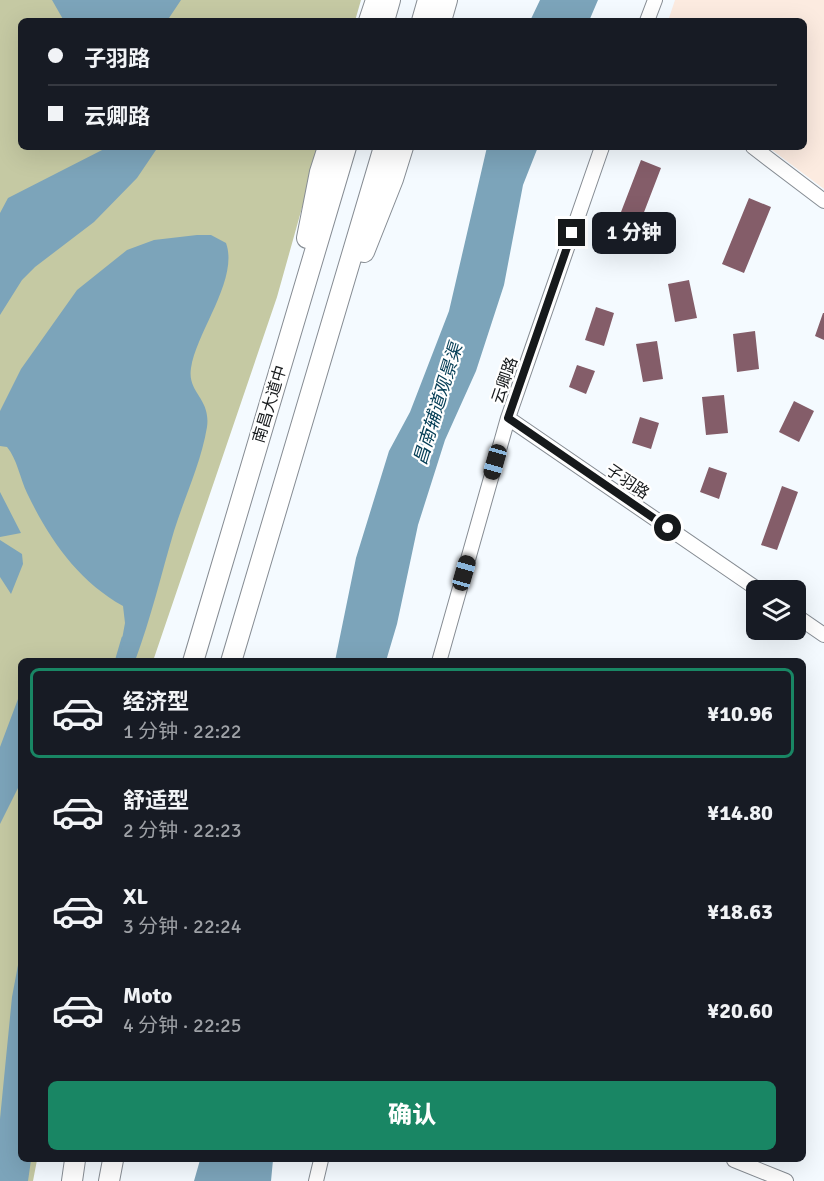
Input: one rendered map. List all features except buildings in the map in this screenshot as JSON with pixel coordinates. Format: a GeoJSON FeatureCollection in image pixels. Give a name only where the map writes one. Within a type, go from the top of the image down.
{"type":"FeatureCollection","features":[{"type":"Feature","properties":{"kind":"highway"},"geometry":{"type":"LineString","coordinates":[[370,18],[376,0]]}},
{"type":"Feature","properties":{"kind":"highway"},"geometry":{"type":"LineString","coordinates":[[385,18],[390,0]]}},
{"type":"Feature","properties":{"kind":"highway"},"geometry":{"type":"LineString","coordinates":[[423,18],[428,0]]}},
{"type":"Feature","properties":{"kind":"highway"},"geometry":{"type":"LineString","coordinates":[[442,18],[447,0]]}},
{"type":"Feature","properties":{"kind":"highway"},"geometry":{"type":"LineString","coordinates":[[286,350],[320,172],[327,150]]}},
{"type":"Feature","properties":{"kind":"highway","name":"南昌大道中"},"geometry":{"type":"LineString","coordinates":[[194,658],[345,150]]}},
{"type":"Feature","properties":{"kind":"highway"},"geometry":{"type":"LineString","coordinates":[[232,658],[383,150]]}},
{"type":"Feature","properties":{"kind":"highway"},"geometry":{"type":"LineString","coordinates":[[317,369],[393,179],[402,150]]}},
{"type":"Feature","properties":{"kind":"highway"},"geometry":{"type":"LineString","coordinates":[[72,1181],[75,1162]]}},
{"type":"Feature","properties":{"kind":"highway"},"geometry":{"type":"LineString","coordinates":[[109,1181],[113,1162]]}},
{"type":"Feature","properties":{"kind":"street"},"geometry":{"type":"LineString","coordinates":[[648,18],[655,0]]}},
{"type":"Feature","properties":{"kind":"street","name":"云卿路"},"geometry":{"type":"LineString","coordinates":[[441,658],[508,418],[601,150]]}},
{"type":"Feature","properties":{"kind":"street"},"geometry":{"type":"LineString","coordinates":[[757,150],[824,201]]}},
{"type":"Feature","properties":{"kind":"street","name":"子羽路"},"geometry":{"type":"LineString","coordinates":[[508,418],[746,581]]}},
{"type":"Feature","properties":{"kind":"street"},"geometry":{"type":"LineString","coordinates":[[806,623],[824,635]]}},
{"type":"Feature","properties":{"kind":"street"},"geometry":{"type":"LineString","coordinates":[[316,1181],[321,1162]]}},
{"type":"Feature","properties":{"kind":"street"},"geometry":{"type":"LineString","coordinates":[[739,1162],[786,1181]]}},
{"type":"Feature","properties":{"kind":"shaded area"},"geometry":{"type":"Polygon","coordinates":[[[675,0],[824,0],[824,189],[772,150],[807,150],[807,18],[669,18],[675,0]]]}},
{"type":"Feature","properties":{"kind":"green space"},"geometry":{"type":"Polygon","coordinates":[[[0,0],[361,0],[356,18],[18,18],[18,150],[318,150],[277,297],[154,658],[18,658],[18,1162],[37,1162],[33,1181],[0,1181],[0,0]]]}},
{"type":"Feature","properties":{"kind":"water"},"geometry":{"type":"Polygon","coordinates":[[[52,0],[181,0],[169,18],[62,18],[52,0]]]}},
{"type":"Feature","properties":{"kind":"water"},"geometry":{"type":"Polygon","coordinates":[[[540,0],[598,0],[590,18],[531,18],[540,0]]]}},
{"type":"Feature","properties":{"kind":"water"},"geometry":{"type":"Polygon","coordinates":[[[102,150],[156,150],[137,178],[94,222],[35,267],[22,280],[0,315],[0,213],[8,198],[102,150]]]}},
{"type":"Feature","properties":{"kind":"water","name":"昌南辅道观景渠"},"geometry":{"type":"Polygon","coordinates":[[[486,150],[537,150],[523,185],[504,285],[476,371],[445,440],[418,525],[397,624],[387,658],[336,658],[356,558],[389,451],[410,412],[449,311],[486,150]]]}},
{"type":"Feature","properties":{"kind":"water"},"geometry":{"type":"Polygon","coordinates":[[[211,235],[226,243],[227,273],[191,368],[192,384],[203,402],[207,417],[201,454],[174,531],[136,658],[119,658],[125,623],[123,606],[107,596],[79,571],[45,527],[27,493],[10,452],[7,447],[0,446],[0,411],[21,369],[77,290],[127,250],[154,240],[211,235]]]}},
{"type":"Feature","properties":{"kind":"water"},"geometry":{"type":"Polygon","coordinates":[[[0,492],[21,533],[0,537],[0,492]]]}},
{"type":"Feature","properties":{"kind":"water"},"geometry":{"type":"Polygon","coordinates":[[[0,540],[22,554],[23,564],[11,594],[0,577],[0,540]]]}},
{"type":"Feature","properties":{"kind":"water"},"geometry":{"type":"Polygon","coordinates":[[[18,699],[18,788],[0,824],[0,747],[18,699]]]}},
{"type":"Feature","properties":{"kind":"water"},"geometry":{"type":"Polygon","coordinates":[[[18,965],[18,1162],[31,1162],[28,1181],[0,1181],[0,1119],[12,997],[18,965]]]}},
{"type":"Feature","properties":{"kind":"water"},"geometry":{"type":"Polygon","coordinates":[[[199,1162],[273,1162],[271,1181],[194,1181],[199,1162]]]}},
{"type":"Feature","properties":{"kind":"waterway"},"geometry":{"type":"LineString","coordinates":[[117,658],[123,638]]}},
{"type":"Feature","properties":{"kind":"route"},"geometry":{"type":"LineString","coordinates":[[572,233],[508,418],[668,528]]}}]}
